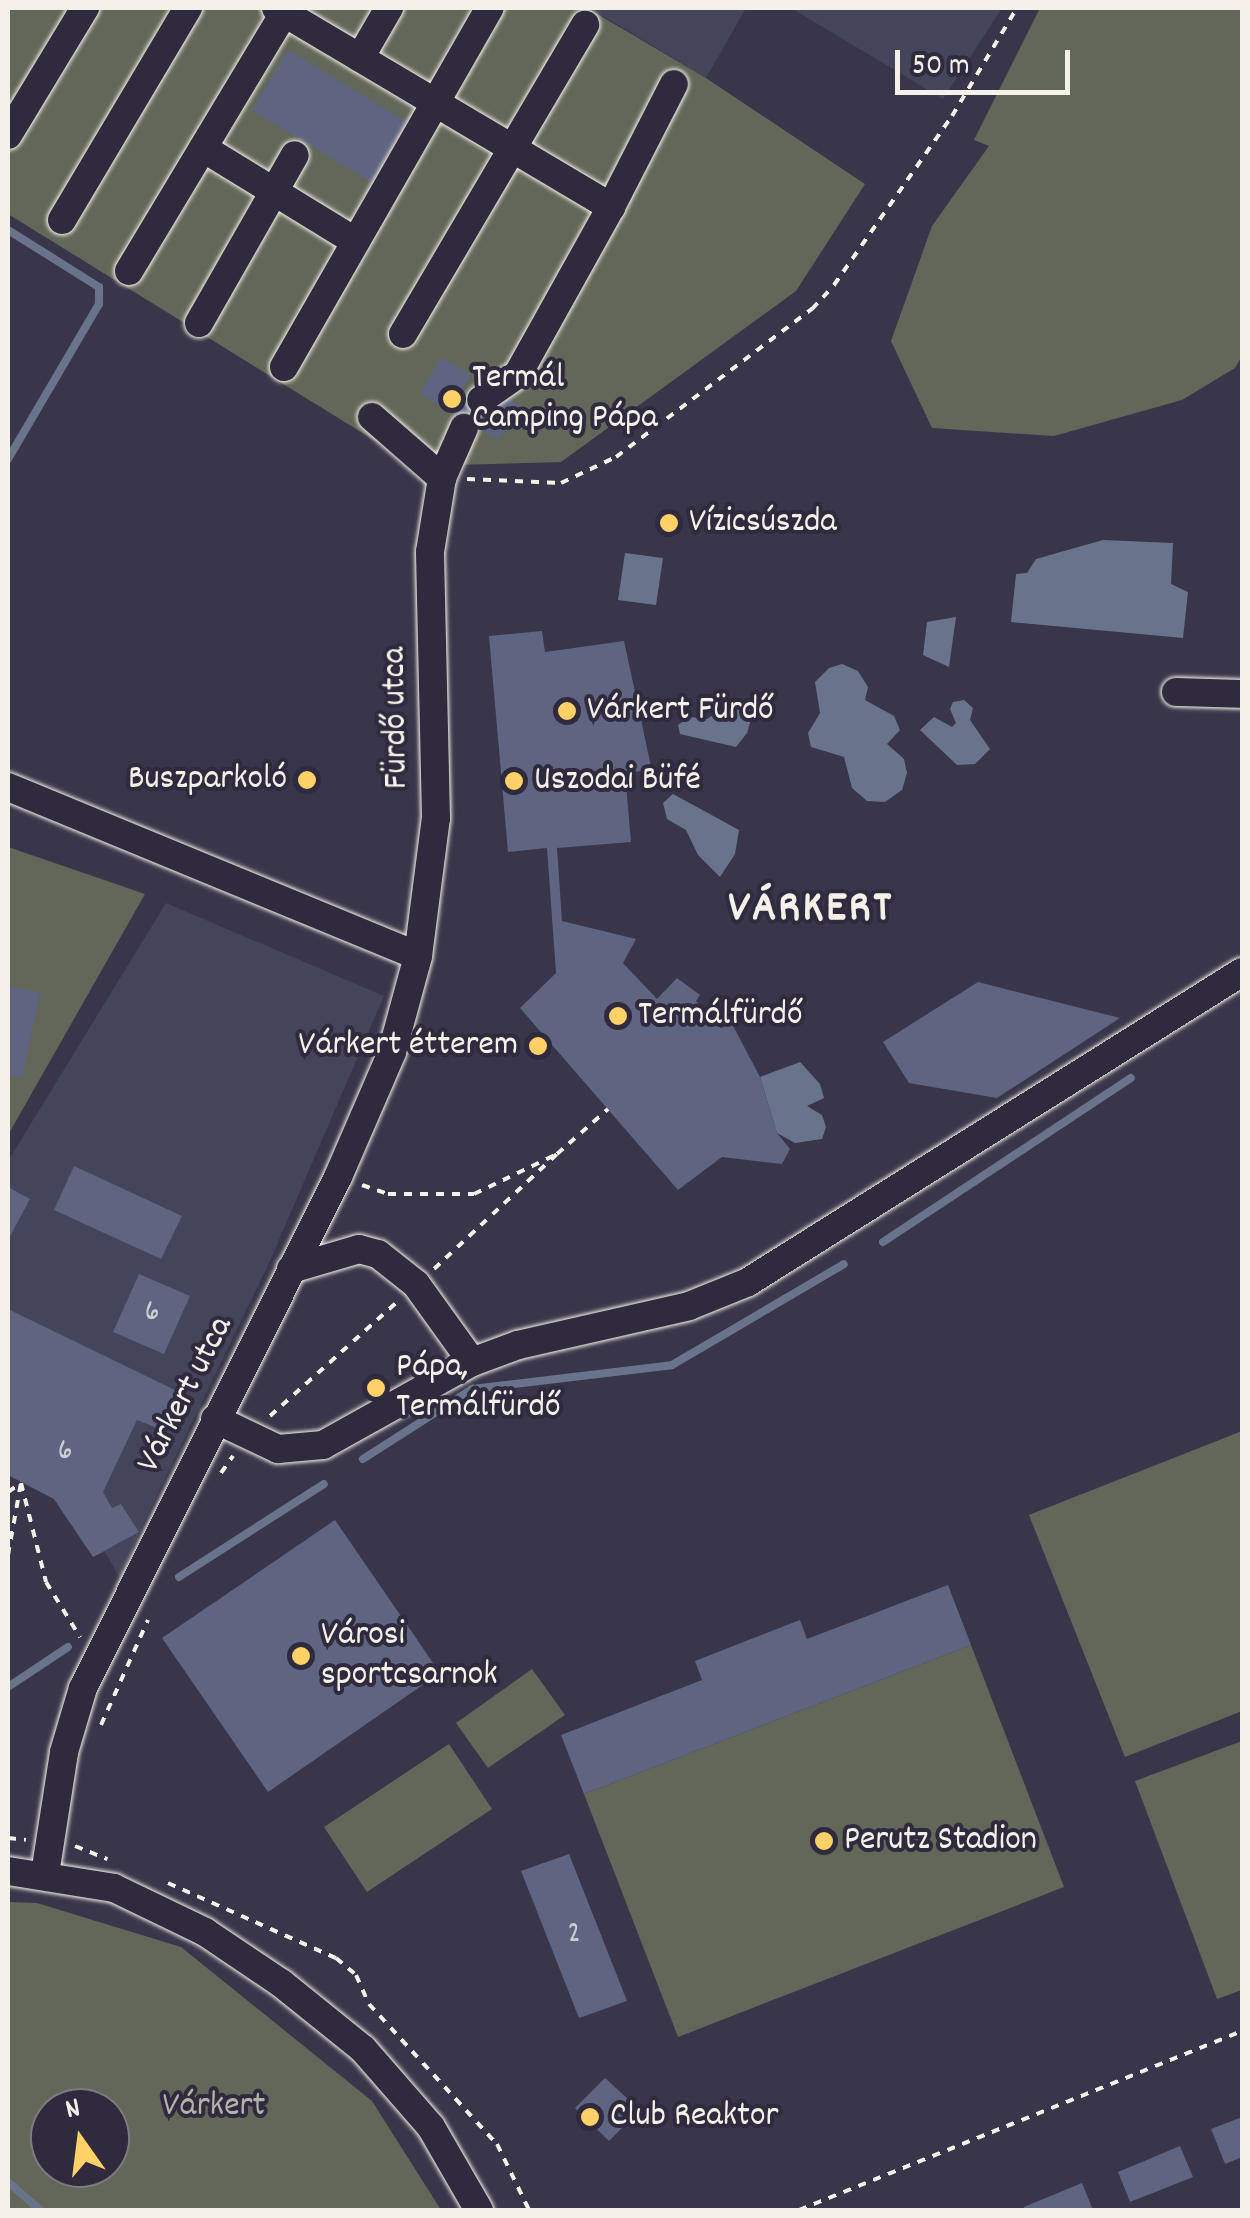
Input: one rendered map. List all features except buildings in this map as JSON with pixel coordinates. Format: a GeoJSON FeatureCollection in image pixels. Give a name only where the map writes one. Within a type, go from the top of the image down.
{"type":"FeatureCollection","features":[{"type":"Feature","properties":{"kind":"street"},"geometry":{"type":"LineString","coordinates":[[8,135],[85,8]]}},
{"type":"Feature","properties":{"kind":"street"},"geometry":{"type":"LineString","coordinates":[[62,220],[188,8]]}},
{"type":"Feature","properties":{"kind":"street"},"geometry":{"type":"LineString","coordinates":[[360,58],[388,8]]}},
{"type":"Feature","properties":{"kind":"street"},"geometry":{"type":"LineString","coordinates":[[284,367],[433,101],[490,8]]}},
{"type":"Feature","properties":{"kind":"street"},"geometry":{"type":"LineString","coordinates":[[129,271],[282,9],[611,207]]}},
{"type":"Feature","properties":{"kind":"street"},"geometry":{"type":"LineString","coordinates":[[403,334],[584,25]]}},
{"type":"Feature","properties":{"kind":"street"},"geometry":{"type":"LineString","coordinates":[[480,400],[518,374],[674,84]]}},
{"type":"Feature","properties":{"kind":"street"},"geometry":{"type":"LineString","coordinates":[[203,148],[355,241]]}},
{"type":"Feature","properties":{"kind":"street"},"geometry":{"type":"LineString","coordinates":[[199,323],[296,155]]}},
{"type":"Feature","properties":{"kind":"street"},"geometry":{"type":"LineString","coordinates":[[372,418],[442,478]]}},
{"type":"Feature","properties":{"kind":"street","name":"Fürdő utca"},"geometry":{"type":"LineString","coordinates":[[418,956],[436,818],[430,552],[442,478],[464,428]]}},
{"type":"Feature","properties":{"kind":"street"},"geometry":{"type":"LineString","coordinates":[[1176,692],[1242,694]]}},
{"type":"Feature","properties":{"kind":"street"},"geometry":{"type":"LineString","coordinates":[[8,787],[418,956]]}},
{"type":"Feature","properties":{"kind":"street","name":"Várkert utca"},"geometry":{"type":"LineString","coordinates":[[45,1874],[64,1752],[96,1663],[338,1178],[392,1052],[418,956]]}},
{"type":"Feature","properties":{"kind":"street"},"geometry":{"type":"LineString","coordinates":[[215,1419],[278,1449],[323,1445],[472,1362],[518,1345],[689,1306],[748,1282],[1242,972]]}},
{"type":"Feature","properties":{"kind":"street"},"geometry":{"type":"LineString","coordinates":[[291,1270],[359,1249],[378,1254],[416,1284],[472,1362]]}},
{"type":"Feature","properties":{"kind":"street"},"geometry":{"type":"LineString","coordinates":[[8,1871],[114,1888],[204,1932],[281,1983],[375,2062],[431,2127],[479,2210]]}},
{"type":"Feature","properties":{"kind":"path"},"geometry":{"type":"LineString","coordinates":[[442,478],[561,483],[616,457],[812,309],[952,116],[1017,8]]}},
{"type":"Feature","properties":{"kind":"path"},"geometry":{"type":"LineString","coordinates":[[338,1178],[388,1194],[474,1194],[558,1154],[608,1110]]}},
{"type":"Feature","properties":{"kind":"path"},"geometry":{"type":"LineString","coordinates":[[21,1483],[46,1582],[96,1663]]}},
{"type":"Feature","properties":{"kind":"path"},"geometry":{"type":"LineString","coordinates":[[8,1492],[21,1483]]}},
{"type":"Feature","properties":{"kind":"path"},"geometry":{"type":"LineString","coordinates":[[8,1555],[21,1483]]}},
{"type":"Feature","properties":{"kind":"path"},"geometry":{"type":"LineString","coordinates":[[800,2210],[1242,2031]]}},
{"type":"Feature","properties":{"kind":"shaded area"},"geometry":{"type":"Polygon","coordinates":[[[590,8],[746,8],[706,78],[590,8]]]}},
{"type":"Feature","properties":{"kind":"shaded area"},"geometry":{"type":"Polygon","coordinates":[[[791,8],[1002,8],[943,99],[791,8]]]}},
{"type":"Feature","properties":{"kind":"shaded area"},"geometry":{"type":"Polygon","coordinates":[[[1103,540],[1173,543],[1171,584],[1188,592],[1183,638],[1011,622],[1016,574],[1027,573],[1036,559],[1103,540]]]}},
{"type":"Feature","properties":{"kind":"shaded area"},"geometry":{"type":"Polygon","coordinates":[[[625,553],[663,558],[656,605],[618,600],[625,553]]]}},
{"type":"Feature","properties":{"kind":"shaded area"},"geometry":{"type":"Polygon","coordinates":[[[956,617],[949,667],[923,655],[927,622],[956,617]]]}},
{"type":"Feature","properties":{"kind":"shaded area"},"geometry":{"type":"Polygon","coordinates":[[[842,664],[858,671],[868,687],[865,700],[894,716],[900,730],[887,744],[904,759],[907,773],[902,790],[885,802],[867,801],[852,788],[844,757],[811,747],[808,733],[820,713],[815,682],[829,668],[842,664]]]}},
{"type":"Feature","properties":{"kind":"shaded area"},"geometry":{"type":"Polygon","coordinates":[[[964,700],[973,708],[970,720],[990,749],[975,764],[957,765],[920,730],[934,717],[952,727],[956,723],[950,709],[953,702],[964,700]]]}},
{"type":"Feature","properties":{"kind":"shaded area"},"geometry":{"type":"Polygon","coordinates":[[[746,707],[754,710],[747,733],[736,747],[680,734],[678,725],[689,717],[707,719],[720,711],[746,707]]]}},
{"type":"Feature","properties":{"kind":"shaded area"},"geometry":{"type":"Polygon","coordinates":[[[673,794],[739,830],[735,854],[720,877],[698,855],[686,830],[667,819],[663,803],[673,794]]]}},
{"type":"Feature","properties":{"kind":"shaded area"},"geometry":{"type":"Polygon","coordinates":[[[166,903],[384,996],[269,1263],[139,1532],[121,1580],[105,1552],[93,1557],[54,1499],[8,1475],[8,1161],[166,903]]]}},
{"type":"Feature","properties":{"kind":"shaded area"},"geometry":{"type":"Polygon","coordinates":[[[800,1062],[820,1084],[824,1098],[807,1106],[822,1115],[826,1127],[822,1139],[795,1143],[777,1133],[760,1077],[800,1062]]]}},
{"type":"Feature","properties":{"kind":"green space"},"geometry":{"type":"Polygon","coordinates":[[[8,8],[587,8],[706,78],[865,184],[796,291],[561,462],[416,466],[8,214],[8,8]]]}},
{"type":"Feature","properties":{"kind":"green space"},"geometry":{"type":"Polygon","coordinates":[[[1040,8],[1242,8],[1242,356],[1235,368],[1182,400],[1054,436],[932,428],[891,341],[932,226],[989,146],[974,140],[1040,8]]]}},
{"type":"Feature","properties":{"kind":"green space"},"geometry":{"type":"Polygon","coordinates":[[[8,847],[145,894],[8,1135],[8,847]]]}},
{"type":"Feature","properties":{"kind":"green space"},"geometry":{"type":"Polygon","coordinates":[[[1242,1431],[1242,1711],[1125,1757],[1029,1515],[1242,1431]]]}},
{"type":"Feature","properties":{"kind":"green space","name":"Perutz Stadion"},"geometry":{"type":"Polygon","coordinates":[[[971,1645],[1064,1887],[678,2037],[584,1794],[971,1645]]]}},
{"type":"Feature","properties":{"kind":"green space"},"geometry":{"type":"Polygon","coordinates":[[[532,1669],[565,1715],[488,1768],[456,1723],[532,1669]]]}},
{"type":"Feature","properties":{"kind":"green space"},"geometry":{"type":"Polygon","coordinates":[[[1242,1741],[1242,1990],[1217,1999],[1135,1781],[1242,1741]]]}},
{"type":"Feature","properties":{"kind":"green space"},"geometry":{"type":"Polygon","coordinates":[[[449,1744],[492,1809],[367,1892],[324,1827],[449,1744]]]}},
{"type":"Feature","properties":{"kind":"green space","name":"Várkert"},"geometry":{"type":"Polygon","coordinates":[[[8,1902],[37,1903],[181,1947],[372,2101],[441,2210],[8,2210],[8,1902]]]}},
{"type":"Feature","properties":{"kind":"waterway"},"geometry":{"type":"LineString","coordinates":[[8,230],[99,287],[99,304],[8,459]]}},
{"type":"Feature","properties":{"kind":"waterway"},"geometry":{"type":"LineString","coordinates":[[883,1242],[1131,1078]]}},
{"type":"Feature","properties":{"kind":"waterway"},"geometry":{"type":"LineString","coordinates":[[363,1459],[472,1389],[672,1365],[844,1264]]}},
{"type":"Feature","properties":{"kind":"waterway"},"geometry":{"type":"LineString","coordinates":[[179,1577],[324,1484]]}},
{"type":"Feature","properties":{"kind":"waterway"},"geometry":{"type":"LineString","coordinates":[[8,1687],[68,1647]]}},
{"type":"Feature","properties":{"kind":"waterway"},"geometry":{"type":"LineString","coordinates":[[8,2182],[40,2210]]}},
{"type":"Feature","properties":{"kind":"place","name":"Termál Camping Pápa"},"geometry":{"type":"Point","coordinates":[452,399]}},
{"type":"Feature","properties":{"kind":"place","name":"Vízicsúszda"},"geometry":{"type":"Point","coordinates":[669,523]}},
{"type":"Feature","properties":{"kind":"place","name":"Várkert Fürdő"},"geometry":{"type":"Point","coordinates":[567,711]}},
{"type":"Feature","properties":{"kind":"place","name":"Buszparkoló"},"geometry":{"type":"Point","coordinates":[307,780]}},
{"type":"Feature","properties":{"kind":"place","name":"Uszodai Büfé"},"geometry":{"type":"Point","coordinates":[514,781]}},
{"type":"Feature","properties":{"kind":"place","name":"Termálfürdő"},"geometry":{"type":"Point","coordinates":[618,1016]}},
{"type":"Feature","properties":{"kind":"place","name":"Várkert étterem"},"geometry":{"type":"Point","coordinates":[538,1046]}},
{"type":"Feature","properties":{"kind":"place","name":"Pápa, Termálfürdő"},"geometry":{"type":"Point","coordinates":[376,1388]}},
{"type":"Feature","properties":{"kind":"place","name":"Városi sportcsarnok"},"geometry":{"type":"Point","coordinates":[301,1656]}},
{"type":"Feature","properties":{"kind":"place","name":"Perutz Stadion"},"geometry":{"type":"Point","coordinates":[824,1841]}},
{"type":"Feature","properties":{"kind":"place","name":"Club Reaktor"},"geometry":{"type":"Point","coordinates":[590,2117]}},
{"type":"Feature","properties":{"kind":"district","name":"VÁRKERT"},"geometry":{"type":"Point","coordinates":[811,911]}}]}
